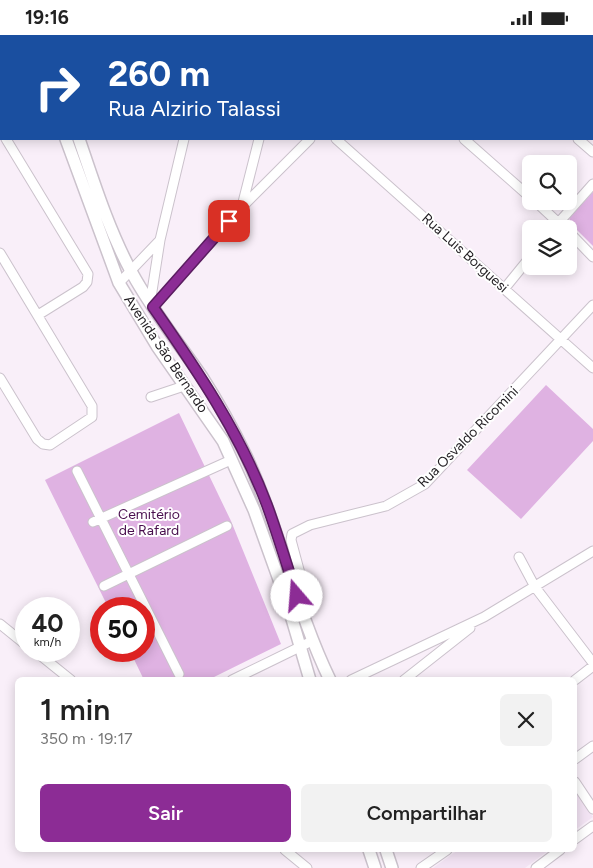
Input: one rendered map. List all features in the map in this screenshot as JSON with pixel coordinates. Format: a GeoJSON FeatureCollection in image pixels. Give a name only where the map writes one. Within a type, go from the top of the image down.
{"type":"FeatureCollection","features":[{"type":"Feature","properties":{"kind":"main road","name":"Avenida São Bernardo"},"geometry":{"type":"LineString","coordinates":[[66,140],[119,283],[184,386],[218,433],[254,510],[309,677]]}},
{"type":"Feature","properties":{"kind":"main road","name":"Avenida São Bernardo"},"geometry":{"type":"LineString","coordinates":[[79,140],[113,232],[131,272],[202,378],[245,455],[267,505],[312,641],[329,677]]}},
{"type":"Feature","properties":{"kind":"main road"},"geometry":{"type":"LineString","coordinates":[[184,386],[202,378]]}},
{"type":"Feature","properties":{"kind":"main road"},"geometry":{"type":"LineString","coordinates":[[254,510],[267,505]]}},
{"type":"Feature","properties":{"kind":"main road"},"geometry":{"type":"LineString","coordinates":[[370,852],[375,868]]}},
{"type":"Feature","properties":{"kind":"main road"},"geometry":{"type":"LineString","coordinates":[[387,852],[392,868]]}},
{"type":"Feature","properties":{"kind":"street"},"geometry":{"type":"LineString","coordinates":[[7,140],[88,275],[87,282],[83,287],[38,315]]}},
{"type":"Feature","properties":{"kind":"street"},"geometry":{"type":"LineString","coordinates":[[152,306],[160,240],[184,140]]}},
{"type":"Feature","properties":{"kind":"street"},"geometry":{"type":"LineString","coordinates":[[242,207],[259,140]]}},
{"type":"Feature","properties":{"kind":"street"},"geometry":{"type":"LineString","coordinates":[[152,306],[242,207],[309,140]]}},
{"type":"Feature","properties":{"kind":"street","name":"Rua Luis Borguesi"},"geometry":{"type":"LineString","coordinates":[[337,140],[593,368]]}},
{"type":"Feature","properties":{"kind":"street"},"geometry":{"type":"LineString","coordinates":[[465,140],[522,190]]}},
{"type":"Feature","properties":{"kind":"street"},"geometry":{"type":"LineString","coordinates":[[579,140],[593,152]]}},
{"type":"Feature","properties":{"kind":"street"},"geometry":{"type":"LineString","coordinates":[[565,220],[593,184]]}},
{"type":"Feature","properties":{"kind":"street"},"geometry":{"type":"LineString","coordinates":[[543,210],[553,220]]}},
{"type":"Feature","properties":{"kind":"street"},"geometry":{"type":"LineString","coordinates":[[119,283],[160,240]]}},
{"type":"Feature","properties":{"kind":"street"},"geometry":{"type":"LineString","coordinates":[[577,241],[593,257]]}},
{"type":"Feature","properties":{"kind":"street"},"geometry":{"type":"LineString","coordinates":[[0,253],[92,406],[92,417],[50,445],[43,444],[37,439],[0,378]]}},
{"type":"Feature","properties":{"kind":"street"},"geometry":{"type":"LineString","coordinates":[[504,288],[522,266]]}},
{"type":"Feature","properties":{"kind":"street","name":"Rua Osvaldo Ricomini"},"geometry":{"type":"LineString","coordinates":[[297,596],[302,581],[291,540],[292,534],[310,525],[386,506],[426,484],[593,305]]}},
{"type":"Feature","properties":{"kind":"street"},"geometry":{"type":"LineString","coordinates":[[151,397],[184,386]]}},
{"type":"Feature","properties":{"kind":"street"},"geometry":{"type":"LineString","coordinates":[[97,520],[231,460]]}},
{"type":"Feature","properties":{"kind":"street"},"geometry":{"type":"LineString","coordinates":[[77,471],[97,520],[129,574],[179,674]]}},
{"type":"Feature","properties":{"kind":"street"},"geometry":{"type":"LineString","coordinates":[[104,586],[227,526]]}},
{"type":"Feature","properties":{"kind":"street"},"geometry":{"type":"LineString","coordinates":[[357,677],[484,617],[592,553]]}},
{"type":"Feature","properties":{"kind":"street"},"geometry":{"type":"LineString","coordinates":[[519,557],[535,587],[593,665],[577,678]]}},
{"type":"Feature","properties":{"kind":"street"},"geometry":{"type":"LineString","coordinates":[[408,677],[484,617]]}},
{"type":"Feature","properties":{"kind":"street"},"geometry":{"type":"LineString","coordinates":[[0,624],[15,636]]}},
{"type":"Feature","properties":{"kind":"street"},"geometry":{"type":"LineString","coordinates":[[238,677],[312,641]]}},
{"type":"Feature","properties":{"kind":"street"},"geometry":{"type":"LineString","coordinates":[[49,662],[67,677]]}},
{"type":"Feature","properties":{"kind":"street"},"geometry":{"type":"LineString","coordinates":[[577,758],[593,746]]}},
{"type":"Feature","properties":{"kind":"street"},"geometry":{"type":"LineString","coordinates":[[577,785],[593,809]]}},
{"type":"Feature","properties":{"kind":"street"},"geometry":{"type":"LineString","coordinates":[[577,838],[593,826]]}},
{"type":"Feature","properties":{"kind":"street"},"geometry":{"type":"LineString","coordinates":[[287,852],[307,868]]}},
{"type":"Feature","properties":{"kind":"street"},"geometry":{"type":"LineString","coordinates":[[421,868],[444,852]]}},
{"type":"Feature","properties":{"kind":"street"},"geometry":{"type":"LineString","coordinates":[[538,867],[557,852]]}},
{"type":"Feature","properties":{"kind":"shaded area"},"geometry":{"type":"Polygon","coordinates":[[[577,794],[593,817],[577,829],[577,794]]]}},
{"type":"Feature","properties":{"kind":"shaded area"},"geometry":{"type":"Polygon","coordinates":[[[455,852],[546,852],[525,868],[433,868],[455,852]]]}},
{"type":"Feature","properties":{"kind":"green space"},"geometry":{"type":"Polygon","coordinates":[[[593,192],[593,246],[577,230],[577,220],[569,220],[593,192]]]}},
{"type":"Feature","properties":{"kind":"green space"},"geometry":{"type":"Polygon","coordinates":[[[546,385],[593,429],[593,441],[521,519],[467,470],[546,385]]]}},
{"type":"Feature","properties":{"kind":"green space","name":"Cemitério de Rafard"},"geometry":{"type":"Polygon","coordinates":[[[179,413],[231,521],[281,644],[214,677],[143,677],[135,662],[155,662],[155,597],[103,597],[45,480],[179,413]]]}},
{"type":"Feature","properties":{"kind":"route"},"geometry":{"type":"LineString","coordinates":[[229,221],[153,307],[202,378],[220,407],[245,455],[267,505],[297,596]]}}]}
